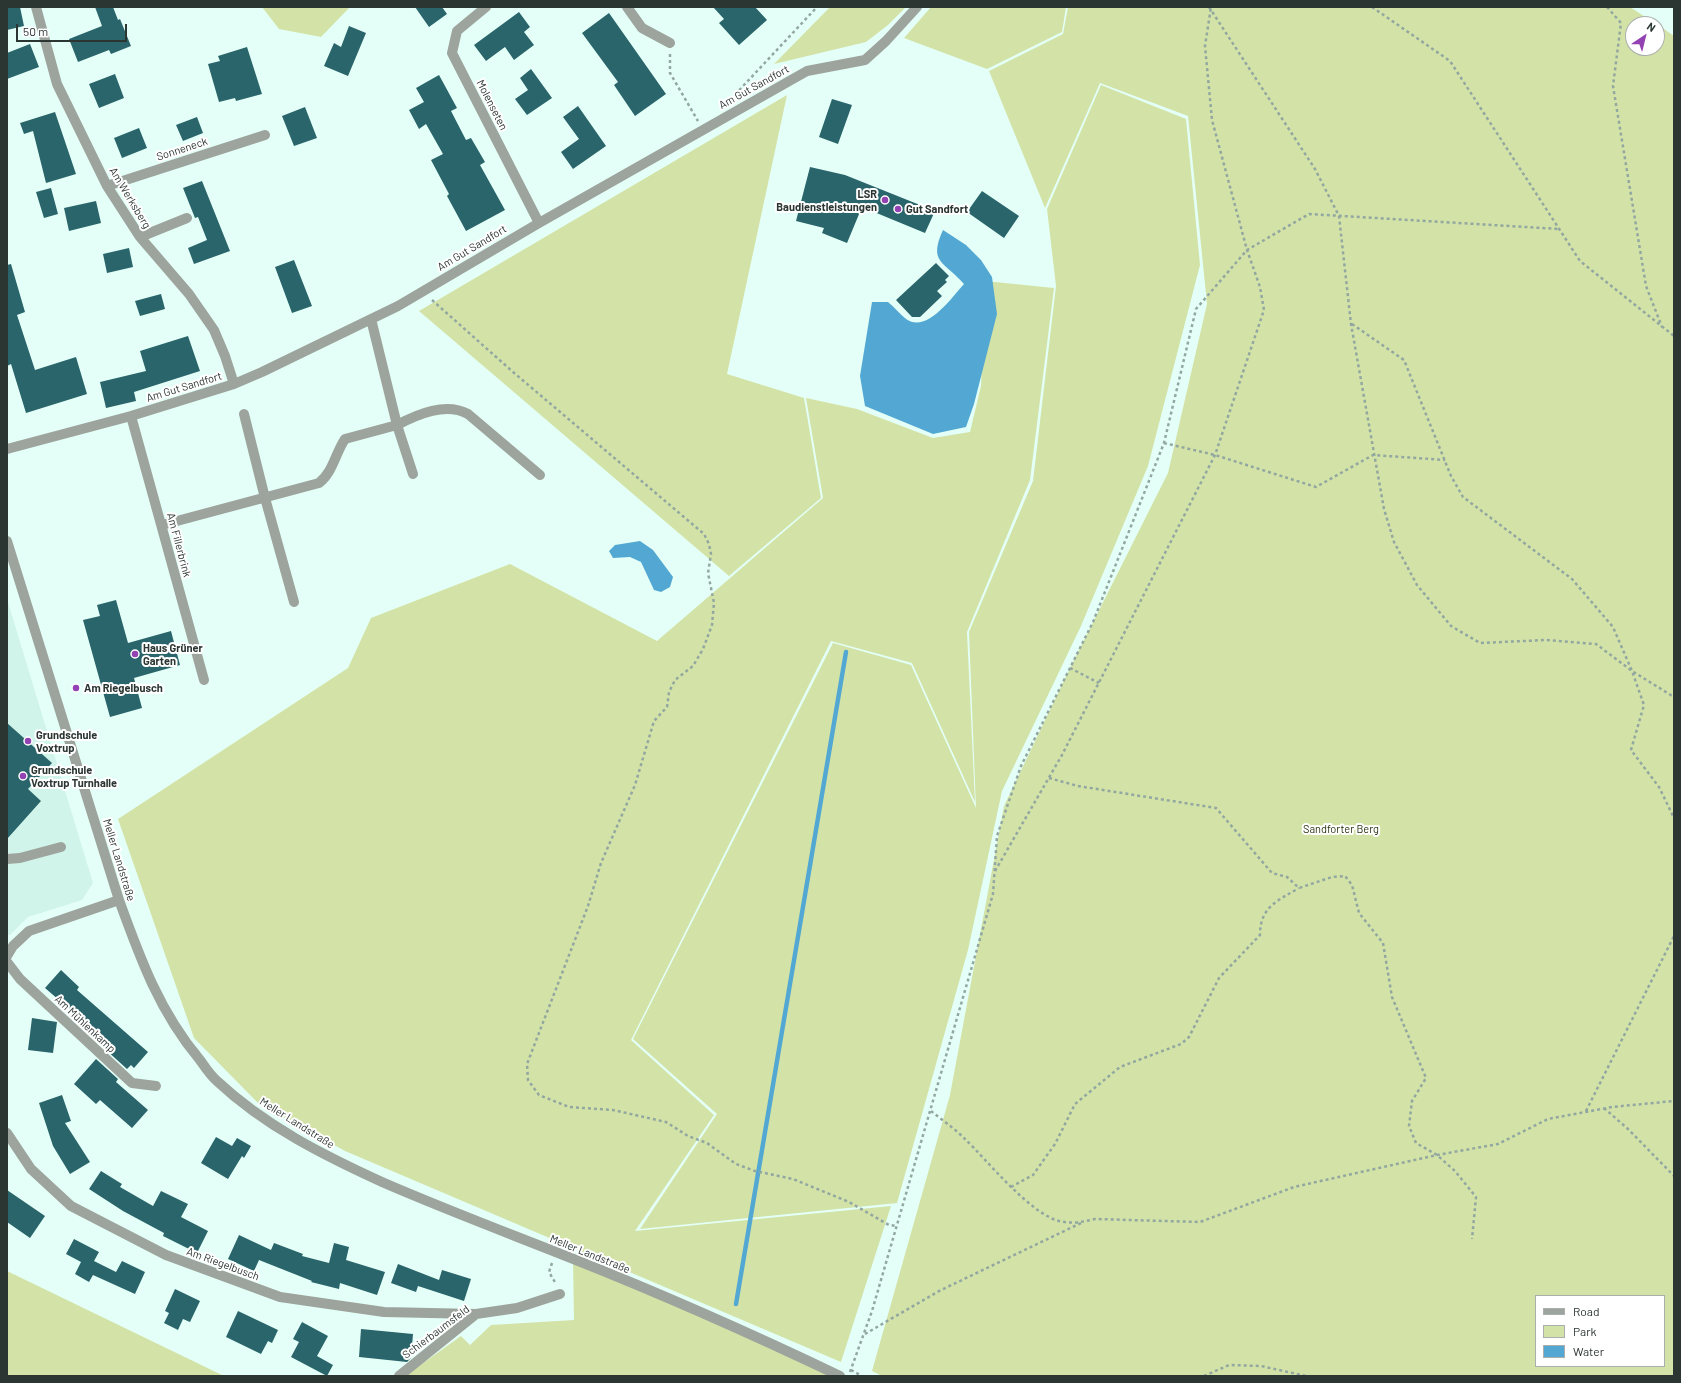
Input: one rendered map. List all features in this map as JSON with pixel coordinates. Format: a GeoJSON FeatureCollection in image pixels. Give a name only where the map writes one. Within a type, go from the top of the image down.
{"type":"FeatureCollection","features":[{"type":"Feature","properties":{"kind":"street","name":"Am Werksberg"},"geometry":{"type":"LineString","coordinates":[[36,7],[57,84],[107,186],[140,237],[189,294],[214,330],[225,356],[234,384]]}},
{"type":"Feature","properties":{"kind":"street","name":"Molenseten"},"geometry":{"type":"LineString","coordinates":[[486,7],[457,31],[452,53],[539,223]]}},
{"type":"Feature","properties":{"kind":"street"},"geometry":{"type":"LineString","coordinates":[[627,7],[642,28],[670,43]]}},
{"type":"Feature","properties":{"kind":"street","name":"Am Gut Sandfort"},"geometry":{"type":"LineString","coordinates":[[7,449],[131,416],[234,384],[371,319],[422,292],[539,223],[807,71],[865,60],[886,41],[916,7]]}},
{"type":"Feature","properties":{"kind":"street","name":"Sonneneck"},"geometry":{"type":"LineString","coordinates":[[107,186],[265,135]]}},
{"type":"Feature","properties":{"kind":"street"},"geometry":{"type":"LineString","coordinates":[[140,237],[187,218]]}},
{"type":"Feature","properties":{"kind":"street"},"geometry":{"type":"LineString","coordinates":[[371,319],[397,425],[413,474]]}},
{"type":"Feature","properties":{"kind":"street"},"geometry":{"type":"LineString","coordinates":[[162,525],[319,483],[327,477],[345,439],[397,425],[413,416],[448,408],[459,409],[468,414],[540,475]]}},
{"type":"Feature","properties":{"kind":"street"},"geometry":{"type":"LineString","coordinates":[[244,414],[265,498],[294,602]]}},
{"type":"Feature","properties":{"kind":"street","name":"Am Fillerbrink"},"geometry":{"type":"LineString","coordinates":[[131,416],[204,680]]}},
{"type":"Feature","properties":{"kind":"street","name":"Meller Landstraße"},"geometry":{"type":"LineString","coordinates":[[7,541],[118,900],[159,1001],[185,1043],[216,1080],[262,1118],[330,1158],[424,1200],[556,1252],[781,1348],[840,1376]]}},
{"type":"Feature","properties":{"kind":"street"},"geometry":{"type":"LineString","coordinates":[[7,859],[20,858],[61,847]]}},
{"type":"Feature","properties":{"kind":"street"},"geometry":{"type":"LineString","coordinates":[[7,956],[13,946],[29,931],[118,900]]}},
{"type":"Feature","properties":{"kind":"street","name":"Am Mühlenkamp"},"geometry":{"type":"LineString","coordinates":[[7,962],[20,979],[132,1083],[156,1086]]}},
{"type":"Feature","properties":{"kind":"street","name":"Am Riegelbusch"},"geometry":{"type":"LineString","coordinates":[[7,1134],[31,1168],[71,1206],[166,1255],[280,1297],[384,1312],[476,1314]]}},
{"type":"Feature","properties":{"kind":"street","name":"Schierbaumsfeld"},"geometry":{"type":"LineString","coordinates":[[398,1376],[476,1314],[517,1308],[560,1294]]}},
{"type":"Feature","properties":{"kind":"path"},"geometry":{"type":"LineString","coordinates":[[730,101],[817,7]]}},
{"type":"Feature","properties":{"kind":"path"},"geometry":{"type":"LineString","coordinates":[[995,871],[1049,778],[1216,456],[1264,310],[1260,287],[1247,250],[1212,120],[1205,46],[1211,12],[1210,7]]}},
{"type":"Feature","properties":{"kind":"path"},"geometry":{"type":"LineString","coordinates":[[1372,7],[1450,61],[1580,261],[1674,336]]}},
{"type":"Feature","properties":{"kind":"path"},"geometry":{"type":"LineString","coordinates":[[1608,7],[1621,23],[1613,86],[1646,286],[1662,327]]}},
{"type":"Feature","properties":{"kind":"path"},"geometry":{"type":"LineString","coordinates":[[1211,12],[1314,169],[1338,216],[1351,324],[1373,455],[1384,509],[1394,542],[1418,585],[1451,626],[1480,643],[1546,640],[1596,644],[1632,671],[1674,697]]}},
{"type":"Feature","properties":{"kind":"path"},"geometry":{"type":"LineString","coordinates":[[670,43],[670,73],[703,129]]}},
{"type":"Feature","properties":{"kind":"path"},"geometry":{"type":"LineString","coordinates":[[862,1376],[851,1370],[872,1311],[993,894],[997,836],[1021,766],[1093,622],[1164,443],[1196,309],[1247,250],[1309,214],[1559,229]]}},
{"type":"Feature","properties":{"kind":"path"},"geometry":{"type":"LineString","coordinates":[[422,292],[513,372],[704,534],[709,544],[710,554],[708,573],[714,603],[712,625],[703,649],[693,666],[675,680],[669,692],[667,707],[654,721],[635,785],[601,863],[588,906],[529,1057],[527,1064],[528,1080],[539,1095],[569,1106],[613,1110],[666,1122],[688,1136],[707,1143],[736,1164],[754,1171],[793,1179],[849,1202],[889,1225],[897,1226]]}},
{"type":"Feature","properties":{"kind":"path"},"geometry":{"type":"LineString","coordinates":[[1351,324],[1404,360],[1445,460],[1463,497],[1572,579],[1613,627],[1632,671],[1644,705],[1631,750],[1659,787],[1674,818]]}},
{"type":"Feature","properties":{"kind":"path"},"geometry":{"type":"LineString","coordinates":[[1164,443],[1216,456],[1316,487],[1373,455],[1445,460]]}},
{"type":"Feature","properties":{"kind":"path"},"geometry":{"type":"LineString","coordinates":[[1070,668],[1099,684]]}},
{"type":"Feature","properties":{"kind":"path"},"geometry":{"type":"LineString","coordinates":[[1049,778],[1078,786],[1216,808],[1272,873],[1287,877],[1299,888]]}},
{"type":"Feature","properties":{"kind":"path"},"geometry":{"type":"LineString","coordinates":[[1011,1188],[1033,1175],[1055,1144],[1075,1104],[1120,1067],[1181,1044],[1189,1037],[1219,978],[1260,935],[1260,927],[1267,908],[1299,888],[1332,877],[1345,876],[1352,885],[1359,913],[1383,943],[1392,997],[1426,1078],[1412,1101],[1409,1126],[1416,1143],[1437,1156],[1455,1170],[1476,1197],[1472,1239]]}},
{"type":"Feature","properties":{"kind":"path"},"geometry":{"type":"LineString","coordinates":[[1586,1111],[1674,936]]}},
{"type":"Feature","properties":{"kind":"path"},"geometry":{"type":"LineString","coordinates":[[864,1334],[939,1291],[1081,1223],[1095,1219],[1200,1222],[1294,1187],[1498,1144],[1548,1119],[1603,1108],[1674,1100]]}},
{"type":"Feature","properties":{"kind":"path"},"geometry":{"type":"LineString","coordinates":[[1603,1108],[1628,1128],[1674,1176]]}},
{"type":"Feature","properties":{"kind":"path"},"geometry":{"type":"LineString","coordinates":[[930,1111],[963,1137],[1011,1188],[1042,1212],[1058,1221],[1081,1223]]}},
{"type":"Feature","properties":{"kind":"path"},"geometry":{"type":"LineString","coordinates":[[556,1252],[549,1272],[560,1294]]}},
{"type":"Feature","properties":{"kind":"path"},"geometry":{"type":"LineString","coordinates":[[1204,1376],[1229,1365],[1261,1366],[1306,1376]]}},
{"type":"Feature","properties":{"kind":"shaded area","name":"Grundschule Voxtrup"},"geometry":{"type":"Polygon","coordinates":[[[7,599],[93,883],[82,900],[28,917],[10,935],[7,935],[7,599]]]}},
{"type":"Feature","properties":{"kind":"green space"},"geometry":{"type":"Polygon","coordinates":[[[262,7],[350,7],[321,37],[279,29],[262,7]]]}},
{"type":"Feature","properties":{"kind":"green space"},"geometry":{"type":"Polygon","coordinates":[[[830,7],[906,7],[888,25],[866,42],[774,64],[830,7]]]}},
{"type":"Feature","properties":{"kind":"green space"},"geometry":{"type":"Polygon","coordinates":[[[931,7],[1066,7],[1062,32],[987,69],[904,38],[931,7]]]}},
{"type":"Feature","properties":{"kind":"green space","name":"Sandforter Berg"},"geometry":{"type":"Polygon","coordinates":[[[1068,7],[1630,7],[1644,16],[1625,16],[1625,56],[1665,56],[1665,30],[1674,36],[1674,1376],[882,1376],[872,1371],[950,1095],[1004,806],[1070,668],[1168,473],[1207,304],[1188,116],[1100,83],[1045,208],[989,71],[1063,34],[1068,7]]]}},
{"type":"Feature","properties":{"kind":"green space"},"geometry":{"type":"Polygon","coordinates":[[[1101,85],[1186,119],[1200,265],[1148,466],[1081,626],[1002,791],[968,950],[897,1203],[640,1229],[717,1114],[633,1039],[833,643],[911,665],[976,808],[969,632],[1033,481],[1056,286],[1047,209],[1101,85]]]}},
{"type":"Feature","properties":{"kind":"green space"},"geometry":{"type":"Polygon","coordinates":[[[787,95],[727,374],[804,398],[821,498],[729,576],[419,311],[787,95]]]}},
{"type":"Feature","properties":{"kind":"green space"},"geometry":{"type":"Polygon","coordinates":[[[985,281],[1054,288],[1030,480],[967,632],[975,802],[912,663],[831,641],[631,1040],[714,1115],[635,1231],[891,1206],[841,1362],[345,1151],[258,1103],[194,1038],[118,819],[348,668],[371,618],[510,564],[657,641],[823,498],[806,398],[857,409],[933,438],[970,432],[981,386],[985,281]]]}},
{"type":"Feature","properties":{"kind":"green space"},"geometry":{"type":"Polygon","coordinates":[[[573,1259],[840,1376],[405,1376],[461,1336],[470,1345],[491,1325],[574,1320],[573,1259]]]}},
{"type":"Feature","properties":{"kind":"green space"},"geometry":{"type":"Polygon","coordinates":[[[7,1271],[224,1376],[7,1376],[7,1271]]]}},
{"type":"Feature","properties":{"kind":"water"},"geometry":{"type":"Polygon","coordinates":[[[943,230],[966,245],[981,260],[992,277],[997,314],[974,404],[966,427],[933,434],[865,406],[860,376],[872,302],[888,302],[906,319],[914,322],[922,322],[930,318],[946,305],[964,284],[940,261],[938,256],[937,249],[943,230]]]}},
{"type":"Feature","properties":{"kind":"water"},"geometry":{"type":"Polygon","coordinates":[[[640,541],[653,550],[673,577],[670,587],[661,592],[654,590],[641,562],[630,557],[613,558],[609,551],[615,545],[640,541]]]}},
{"type":"Feature","properties":{"kind":"building"},"geometry":{"type":"Polygon","coordinates":[[[7,7],[20,7],[24,26],[7,30],[7,7]]]}},
{"type":"Feature","properties":{"kind":"building"},"geometry":{"type":"Polygon","coordinates":[[[95,7],[113,7],[118,20],[120,19],[131,46],[111,54],[109,50],[78,62],[69,39],[102,26],[95,7]]]}},
{"type":"Feature","properties":{"kind":"building"},"geometry":{"type":"Polygon","coordinates":[[[415,7],[442,7],[447,14],[429,27],[415,7]]]}},
{"type":"Feature","properties":{"kind":"building"},"geometry":{"type":"Polygon","coordinates":[[[713,7],[755,7],[767,20],[739,45],[719,23],[724,19],[713,7]]]}},
{"type":"Feature","properties":{"kind":"building"},"geometry":{"type":"Polygon","coordinates":[[[519,12],[530,27],[524,32],[534,45],[514,60],[505,47],[486,61],[474,45],[519,12]]]}},
{"type":"Feature","properties":{"kind":"building"},"geometry":{"type":"Polygon","coordinates":[[[609,13],[666,94],[635,116],[614,85],[618,82],[582,33],[609,13]]]}},
{"type":"Feature","properties":{"kind":"building"},"geometry":{"type":"Polygon","coordinates":[[[349,26],[366,33],[348,76],[324,66],[334,43],[341,47],[349,26]]]}},
{"type":"Feature","properties":{"kind":"building"},"geometry":{"type":"Polygon","coordinates":[[[30,44],[39,67],[7,79],[7,53],[30,44]]]}},
{"type":"Feature","properties":{"kind":"building"},"geometry":{"type":"Polygon","coordinates":[[[247,47],[262,94],[236,101],[235,98],[219,102],[208,64],[220,61],[218,56],[247,47]]]}},
{"type":"Feature","properties":{"kind":"building"},"geometry":{"type":"Polygon","coordinates":[[[531,69],[552,98],[527,115],[515,99],[528,90],[520,78],[531,69]]]}},
{"type":"Feature","properties":{"kind":"building"},"geometry":{"type":"Polygon","coordinates":[[[115,74],[124,98],[99,108],[89,84],[115,74]]]}},
{"type":"Feature","properties":{"kind":"building"},"geometry":{"type":"Polygon","coordinates":[[[439,75],[457,108],[451,111],[466,140],[471,138],[485,162],[480,165],[505,210],[466,231],[447,196],[449,194],[431,160],[443,154],[426,124],[419,129],[409,110],[424,102],[416,88],[439,75]]]}},
{"type":"Feature","properties":{"kind":"building"},"geometry":{"type":"Polygon","coordinates":[[[832,99],[852,105],[838,144],[819,137],[832,99]]]}},
{"type":"Feature","properties":{"kind":"building"},"geometry":{"type":"Polygon","coordinates":[[[578,106],[606,146],[573,169],[561,152],[579,139],[563,117],[578,106]]]}},
{"type":"Feature","properties":{"kind":"building"},"geometry":{"type":"Polygon","coordinates":[[[305,107],[317,138],[294,146],[282,116],[305,107]]]}},
{"type":"Feature","properties":{"kind":"building"},"geometry":{"type":"Polygon","coordinates":[[[55,112],[76,174],[46,183],[33,131],[24,134],[20,123],[55,112]]]}},
{"type":"Feature","properties":{"kind":"building"},"geometry":{"type":"Polygon","coordinates":[[[197,117],[203,133],[183,141],[176,125],[197,117]]]}},
{"type":"Feature","properties":{"kind":"building"},"geometry":{"type":"Polygon","coordinates":[[[139,128],[147,148],[122,158],[114,138],[139,128]]]}},
{"type":"Feature","properties":{"kind":"building","name":"Gut Sandfort"},"geometry":{"type":"Polygon","coordinates":[[[810,167],[845,175],[935,211],[925,233],[862,207],[847,243],[822,233],[824,228],[796,221],[810,167]]]}},
{"type":"Feature","properties":{"kind":"building"},"geometry":{"type":"Polygon","coordinates":[[[202,181],[230,251],[194,264],[188,248],[207,240],[198,217],[195,218],[183,188],[202,181]]]}},
{"type":"Feature","properties":{"kind":"building"},"geometry":{"type":"Polygon","coordinates":[[[51,188],[58,214],[44,218],[36,192],[51,188]]]}},
{"type":"Feature","properties":{"kind":"building"},"geometry":{"type":"Polygon","coordinates":[[[982,191],[1019,216],[1004,238],[967,212],[982,191]]]}},
{"type":"Feature","properties":{"kind":"building"},"geometry":{"type":"Polygon","coordinates":[[[96,201],[101,223],[69,231],[64,208],[96,201]]]}},
{"type":"Feature","properties":{"kind":"building"},"geometry":{"type":"Polygon","coordinates":[[[129,248],[133,267],[107,273],[103,254],[129,248]]]}},
{"type":"Feature","properties":{"kind":"building"},"geometry":{"type":"Polygon","coordinates":[[[294,260],[312,306],[292,313],[275,267],[294,260]]]}},
{"type":"Feature","properties":{"kind":"building"},"geometry":{"type":"Polygon","coordinates":[[[936,263],[949,276],[945,280],[947,282],[937,291],[942,296],[920,317],[912,317],[896,300],[936,263]]]}},
{"type":"Feature","properties":{"kind":"building"},"geometry":{"type":"Polygon","coordinates":[[[11,264],[25,312],[17,315],[35,370],[76,357],[87,394],[26,413],[11,364],[7,366],[7,265],[11,264]]]}},
{"type":"Feature","properties":{"kind":"building"},"geometry":{"type":"Polygon","coordinates":[[[161,294],[165,309],[140,316],[135,301],[161,294]]]}},
{"type":"Feature","properties":{"kind":"building"},"geometry":{"type":"Polygon","coordinates":[[[188,336],[200,371],[134,392],[136,401],[106,408],[100,382],[146,371],[140,351],[188,336]]]}},
{"type":"Feature","properties":{"kind":"building","name":"Haus Grüner Garten"},"geometry":{"type":"Polygon","coordinates":[[[116,600],[128,643],[171,631],[180,665],[134,678],[142,708],[110,717],[83,620],[100,616],[97,605],[116,600]]]}},
{"type":"Feature","properties":{"kind":"building","name":"Grundschule Voxtrup Turnhalle"},"geometry":{"type":"Polygon","coordinates":[[[7,723],[52,763],[28,789],[41,801],[7,839],[7,723]]]}},
{"type":"Feature","properties":{"kind":"building"},"geometry":{"type":"Polygon","coordinates":[[[61,970],[79,987],[77,990],[148,1052],[134,1068],[131,1065],[127,1069],[105,1049],[106,1047],[80,1024],[88,1025],[45,988],[61,970]]]}},
{"type":"Feature","properties":{"kind":"building"},"geometry":{"type":"Polygon","coordinates":[[[32,1018],[57,1022],[53,1053],[28,1050],[32,1018]]]}},
{"type":"Feature","properties":{"kind":"building"},"geometry":{"type":"Polygon","coordinates":[[[96,1059],[118,1079],[116,1082],[148,1110],[132,1128],[100,1100],[96,1104],[74,1084],[96,1059]]]}},
{"type":"Feature","properties":{"kind":"building"},"geometry":{"type":"Polygon","coordinates":[[[62,1095],[71,1121],[65,1123],[90,1162],[70,1174],[53,1146],[39,1103],[62,1095]]]}},
{"type":"Feature","properties":{"kind":"building"},"geometry":{"type":"Polygon","coordinates":[[[216,1137],[232,1146],[237,1138],[251,1146],[244,1158],[242,1156],[228,1179],[201,1163],[216,1137]]]}},
{"type":"Feature","properties":{"kind":"building"},"geometry":{"type":"Polygon","coordinates":[[[101,1171],[122,1184],[120,1187],[153,1206],[161,1191],[188,1204],[181,1217],[208,1231],[197,1253],[163,1236],[164,1233],[123,1211],[89,1189],[101,1171]]]}},
{"type":"Feature","properties":{"kind":"building"},"geometry":{"type":"Polygon","coordinates":[[[7,1190],[45,1216],[30,1238],[7,1222],[7,1190]]]}},
{"type":"Feature","properties":{"kind":"building"},"geometry":{"type":"Polygon","coordinates":[[[239,1235],[271,1250],[274,1243],[303,1254],[302,1256],[329,1263],[334,1243],[349,1247],[346,1260],[385,1272],[377,1295],[340,1283],[339,1289],[311,1282],[312,1281],[259,1260],[254,1271],[228,1259],[239,1235]]]}},
{"type":"Feature","properties":{"kind":"building"},"geometry":{"type":"Polygon","coordinates":[[[74,1239],[99,1252],[94,1261],[116,1272],[122,1261],[145,1272],[135,1294],[93,1275],[89,1282],[75,1274],[81,1262],[66,1254],[74,1239]]]}},
{"type":"Feature","properties":{"kind":"building"},"geometry":{"type":"Polygon","coordinates":[[[398,1264],[439,1280],[442,1270],[471,1279],[464,1301],[418,1286],[416,1292],[391,1283],[398,1264]]]}},
{"type":"Feature","properties":{"kind":"building"},"geometry":{"type":"Polygon","coordinates":[[[175,1289],[200,1301],[190,1322],[183,1319],[178,1330],[164,1323],[169,1313],[165,1311],[175,1289]]]}},
{"type":"Feature","properties":{"kind":"building"},"geometry":{"type":"Polygon","coordinates":[[[238,1311],[278,1330],[272,1343],[268,1341],[261,1354],[226,1337],[238,1311]]]}},
{"type":"Feature","properties":{"kind":"building"},"geometry":{"type":"Polygon","coordinates":[[[302,1322],[328,1336],[317,1356],[333,1365],[327,1376],[291,1357],[299,1342],[293,1339],[302,1322]]]}},
{"type":"Feature","properties":{"kind":"building"},"geometry":{"type":"Polygon","coordinates":[[[361,1329],[413,1334],[411,1358],[407,1362],[359,1357],[361,1329]]]}},
{"type":"Feature","properties":{"kind":"waterway"},"geometry":{"type":"LineString","coordinates":[[736,1304],[846,652]]}},
{"type":"Feature","properties":{"kind":"place","name":"LSR Baudienstleistungen"},"geometry":{"type":"Point","coordinates":[885,200]}},
{"type":"Feature","properties":{"kind":"place","name":"Gut Sandfort"},"geometry":{"type":"Point","coordinates":[898,209]}},
{"type":"Feature","properties":{"kind":"place","name":"Haus Grüner Garten"},"geometry":{"type":"Point","coordinates":[135,654]}},
{"type":"Feature","properties":{"kind":"place","name":"Am Riegelbusch"},"geometry":{"type":"Point","coordinates":[76,688]}},
{"type":"Feature","properties":{"kind":"place","name":"Grundschule Voxtrup"},"geometry":{"type":"Point","coordinates":[28,741]}},
{"type":"Feature","properties":{"kind":"place","name":"Grundschule Voxtrup Turnhalle"},"geometry":{"type":"Point","coordinates":[23,776]}}]}
